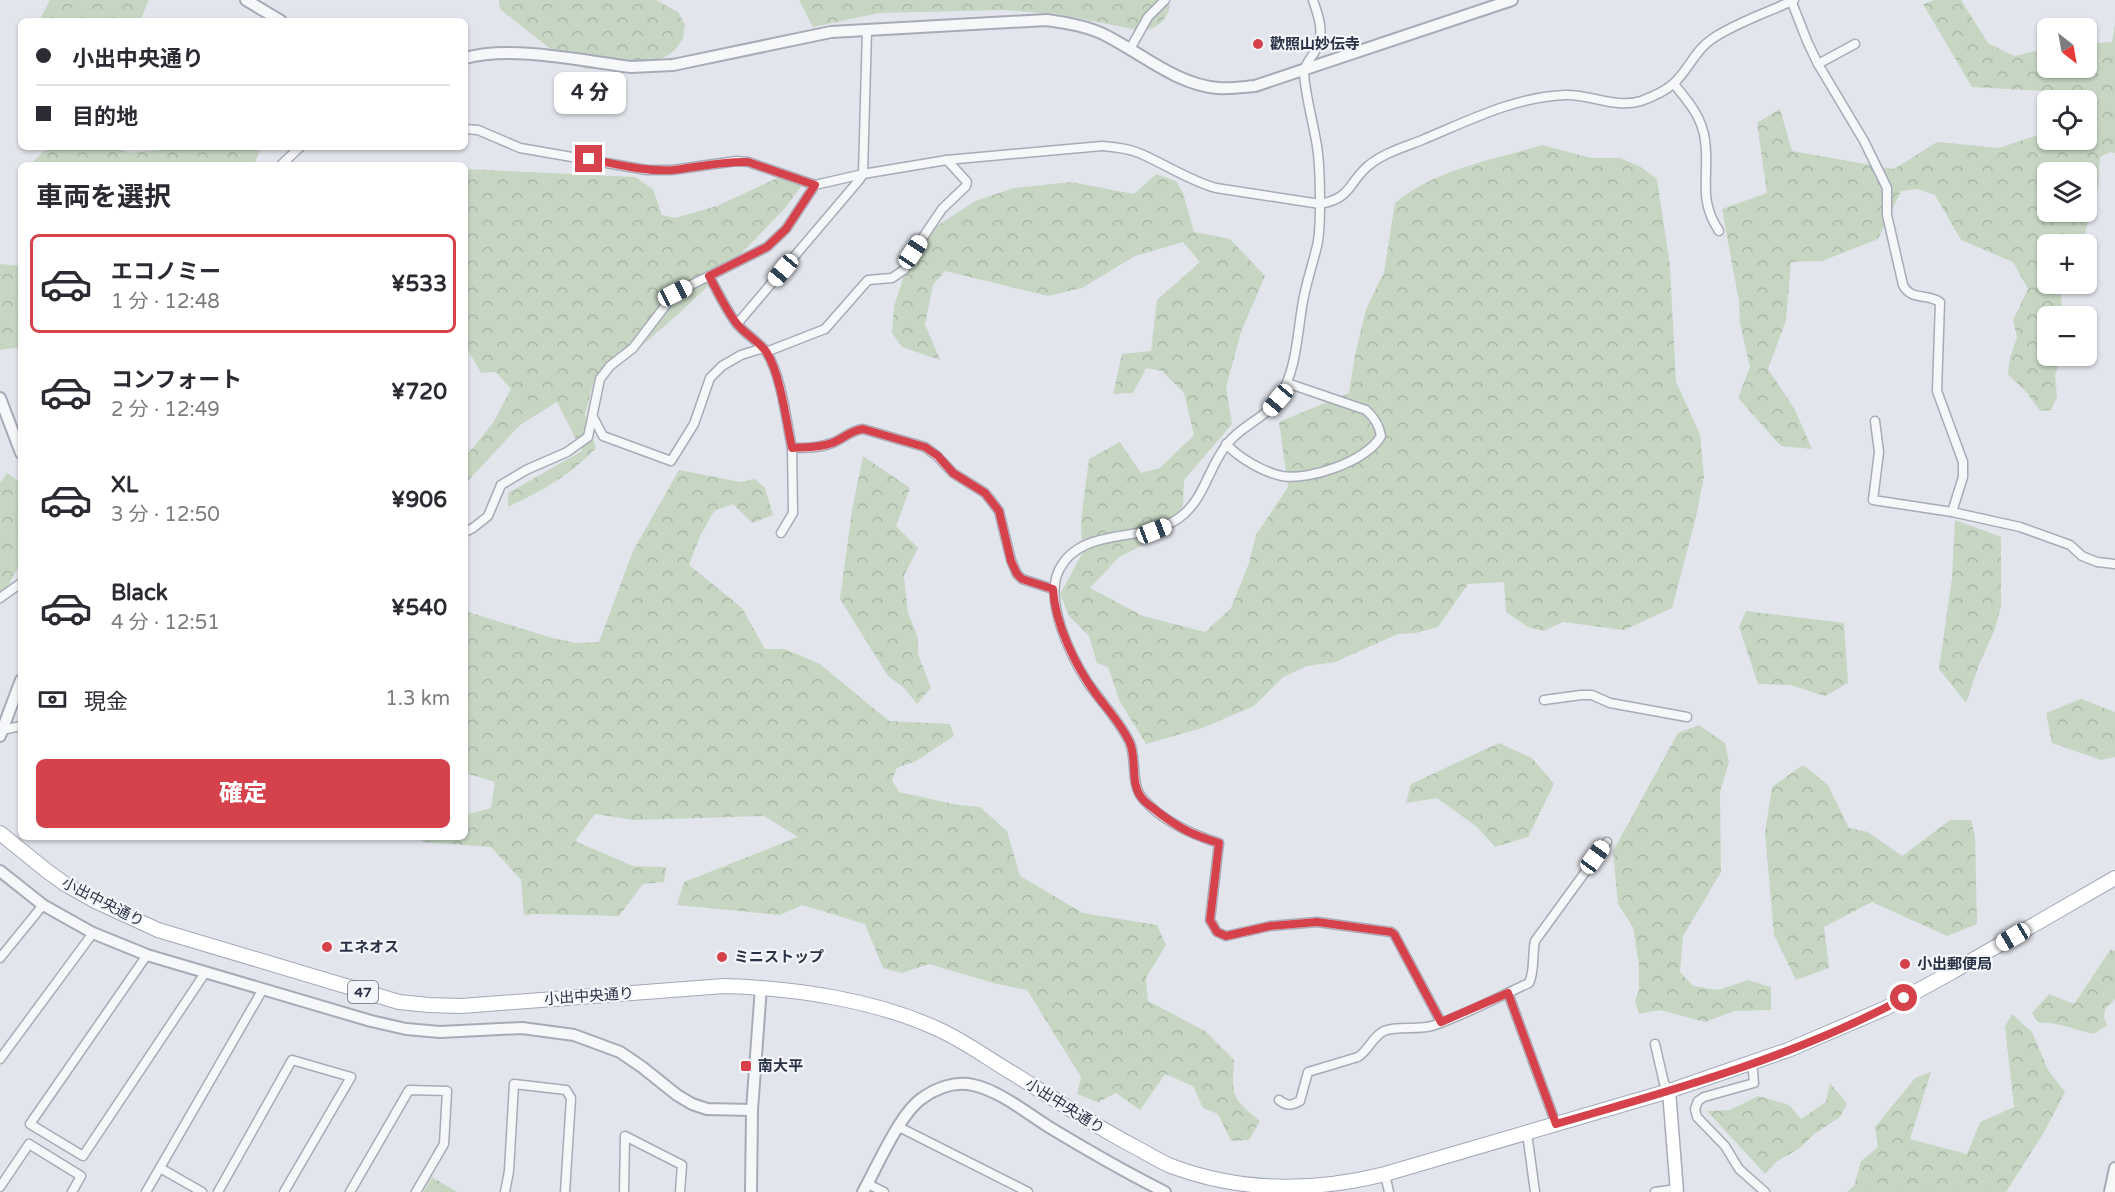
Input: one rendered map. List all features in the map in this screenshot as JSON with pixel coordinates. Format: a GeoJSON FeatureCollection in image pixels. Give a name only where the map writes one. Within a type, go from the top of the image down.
{"type":"FeatureCollection","features":[{"type":"Feature","properties":{"kind":"main road","name":"小出中央通り"},"geometry":{"type":"LineString","coordinates":[[0,833],[65,884],[95,901],[158,930],[399,1002],[461,1006],[724,986],[761,987],[838,999],[916,1019],[943,1031],[1111,1134],[1171,1166],[1226,1183],[1267,1188],[1316,1187],[1352,1182],[1384,1174],[1669,1091],[1788,1050],[1887,1008],[2115,878]]}},
{"type":"Feature","properties":{"kind":"main road"},"geometry":{"type":"LineString","coordinates":[[1669,1091],[1677,1191]]}},
{"type":"Feature","properties":{"kind":"street"},"geometry":{"type":"LineString","coordinates":[[246,0],[276,18]]}},
{"type":"Feature","properties":{"kind":"street"},"geometry":{"type":"LineString","coordinates":[[1130,49],[1148,17],[1165,0]]}},
{"type":"Feature","properties":{"kind":"street"},"geometry":{"type":"LineString","coordinates":[[1313,0],[1320,22],[1320,33],[1318,46],[1304,70],[1318,150],[1320,204],[1317,245],[1305,287],[1293,368],[1287,383],[1268,412],[1226,444],[1185,514],[1169,525],[1154,531],[1098,540],[1073,551],[1058,571],[1053,589],[1054,602],[1077,663],[1087,681],[1125,732],[1133,750],[1140,796],[1183,830],[1219,843],[1210,920],[1217,932],[1226,936],[1270,926],[1317,922],[1391,932],[1441,1022]]}},
{"type":"Feature","properties":{"kind":"street"},"geometry":{"type":"LineString","coordinates":[[468,57],[505,52],[631,67],[650,67],[684,63],[831,32],[1047,20],[1079,25],[1104,34],[1178,76],[1199,85],[1218,88],[1255,86],[1512,0]]}},
{"type":"Feature","properties":{"kind":"street"},"geometry":{"type":"LineString","coordinates":[[468,129],[478,130],[520,148],[647,170],[672,170],[736,161],[748,162],[815,185],[863,174],[947,160],[1102,146],[1138,152],[1200,184],[1320,204],[1335,201],[1347,192],[1368,166],[1388,154],[1505,106],[1543,97],[1568,95],[1627,104],[1642,100],[1674,84],[1711,39],[1793,0],[1818,64],[1864,141],[1887,188],[1887,215],[1906,291],[1912,296],[1936,299],[1940,302],[1938,391],[1963,462],[1963,477],[1952,512]]}},
{"type":"Feature","properties":{"kind":"street"},"geometry":{"type":"LineString","coordinates":[[737,324],[863,174],[867,30]]}},
{"type":"Feature","properties":{"kind":"street"},"geometry":{"type":"LineString","coordinates":[[1818,64],[1855,44]]}},
{"type":"Feature","properties":{"kind":"street"},"geometry":{"type":"LineString","coordinates":[[1674,84],[1690,103],[1700,120],[1705,140],[1705,202],[1710,218],[1719,231]]}},
{"type":"Feature","properties":{"kind":"street"},"geometry":{"type":"LineString","coordinates":[[284,162],[297,150]]}},
{"type":"Feature","properties":{"kind":"street"},"geometry":{"type":"LineString","coordinates":[[593,417],[603,436],[671,461],[694,424],[710,378],[722,366],[741,355],[765,350],[825,329],[868,280],[892,278],[905,269],[913,252],[942,209],[966,186],[967,182],[947,160]]}},
{"type":"Feature","properties":{"kind":"street"},"geometry":{"type":"LineString","coordinates":[[468,530],[488,516],[501,485],[526,470],[567,452],[588,437],[600,379],[610,366],[633,348],[675,293],[767,247],[786,229],[815,185]]}},
{"type":"Feature","properties":{"kind":"street"},"geometry":{"type":"LineString","coordinates":[[709,276],[737,324],[748,337],[765,350],[772,362],[792,448],[793,513],[781,533]]}},
{"type":"Feature","properties":{"kind":"street"},"geometry":{"type":"LineString","coordinates":[[1226,444],[1234,452],[1270,472],[1284,476],[1308,475],[1332,468],[1359,457],[1377,443],[1381,436],[1379,426],[1366,410],[1287,383]]}},
{"type":"Feature","properties":{"kind":"street"},"geometry":{"type":"LineString","coordinates":[[0,398],[18,445]]}},
{"type":"Feature","properties":{"kind":"street"},"geometry":{"type":"LineString","coordinates":[[1875,421],[1879,452],[1873,500],[1952,512],[2020,527],[2070,545],[2082,556],[2097,562],[2115,564]]}},
{"type":"Feature","properties":{"kind":"street"},"geometry":{"type":"LineString","coordinates":[[792,448],[816,447],[832,443],[856,429],[925,447],[938,456],[953,473],[985,493],[993,501],[1003,520],[1011,561],[1017,574],[1022,579],[1053,589]]}},
{"type":"Feature","properties":{"kind":"street"},"geometry":{"type":"LineString","coordinates":[[0,598],[18,585]]}},
{"type":"Feature","properties":{"kind":"street"},"geometry":{"type":"LineString","coordinates":[[1,733],[18,688]]}},
{"type":"Feature","properties":{"kind":"street"},"geometry":{"type":"LineString","coordinates":[[1544,700],[1581,694],[1592,695],[1610,703],[1687,717]]}},
{"type":"Feature","properties":{"kind":"street"},"geometry":{"type":"LineString","coordinates":[[1,733],[18,727]]}},
{"type":"Feature","properties":{"kind":"street"},"geometry":{"type":"LineString","coordinates":[[1279,1100],[1286,1105],[1293,1105],[1300,1101],[1308,1072],[1358,1058],[1383,1031],[1418,1029],[1441,1022],[1529,983],[1532,978],[1535,941],[1606,842]]}},
{"type":"Feature","properties":{"kind":"street"},"geometry":{"type":"LineString","coordinates":[[0,872],[43,905],[93,933],[147,955],[371,1021],[406,1029],[440,1032],[522,1028],[574,1035],[620,1052],[692,1104],[707,1109],[752,1110]]}},
{"type":"Feature","properties":{"kind":"street"},"geometry":{"type":"LineString","coordinates":[[0,958],[43,905]]}},
{"type":"Feature","properties":{"kind":"street"},"geometry":{"type":"LineString","coordinates":[[0,1059],[93,933]]}},
{"type":"Feature","properties":{"kind":"street"},"geometry":{"type":"LineString","coordinates":[[147,955],[30,1124],[83,1156],[205,973]]}},
{"type":"Feature","properties":{"kind":"street"},"geometry":{"type":"LineString","coordinates":[[751,1192],[752,1110],[761,987]]}},
{"type":"Feature","properties":{"kind":"street"},"geometry":{"type":"LineString","coordinates":[[146,1192],[262,989]]}},
{"type":"Feature","properties":{"kind":"street"},"geometry":{"type":"LineString","coordinates":[[1508,993],[1556,1124]]}},
{"type":"Feature","properties":{"kind":"street"},"geometry":{"type":"LineString","coordinates":[[1655,1044],[1664,1083],[1669,1091]]}},
{"type":"Feature","properties":{"kind":"street"},"geometry":{"type":"LineString","coordinates":[[218,1192],[292,1060],[351,1077],[284,1192]]}},
{"type":"Feature","properties":{"kind":"street"},"geometry":{"type":"LineString","coordinates":[[1752,1062],[1754,1083],[1704,1097],[1698,1101],[1695,1109],[1697,1117],[1725,1146],[1739,1168],[1765,1192]]}},
{"type":"Feature","properties":{"kind":"street"},"geometry":{"type":"LineString","coordinates":[[505,1192],[509,1171],[514,1084],[566,1090],[571,1098],[565,1192]]}},
{"type":"Feature","properties":{"kind":"street"},"geometry":{"type":"LineString","coordinates":[[884,1192],[866,1188],[908,1112],[919,1100],[935,1090],[951,1085],[972,1085],[990,1091],[1076,1144],[1165,1192]]}},
{"type":"Feature","properties":{"kind":"street"},"geometry":{"type":"LineString","coordinates":[[350,1192],[409,1090],[447,1091],[444,1144],[416,1192]]}},
{"type":"Feature","properties":{"kind":"street"},"geometry":{"type":"LineString","coordinates":[[899,1127],[1028,1192]]}},
{"type":"Feature","properties":{"kind":"street"},"geometry":{"type":"LineString","coordinates":[[1527,1133],[1535,1192]]}},
{"type":"Feature","properties":{"kind":"street"},"geometry":{"type":"LineString","coordinates":[[624,1192],[626,1136],[682,1166],[680,1192]]}},
{"type":"Feature","properties":{"kind":"street"},"geometry":{"type":"LineString","coordinates":[[0,1187],[28,1144],[81,1176],[72,1192]]}},
{"type":"Feature","properties":{"kind":"street"},"geometry":{"type":"LineString","coordinates":[[160,1168],[202,1192]]}},
{"type":"Feature","properties":{"kind":"street"},"geometry":{"type":"LineString","coordinates":[[2110,1192],[2115,1168]]}},
{"type":"Feature","properties":{"kind":"street"},"geometry":{"type":"LineString","coordinates":[[1384,1174],[1389,1192]]}},
{"type":"Feature","properties":{"kind":"street"},"geometry":{"type":"LineString","coordinates":[[1655,1192],[1677,1191]]}},
{"type":"Feature","properties":{"kind":"green space"},"geometry":{"type":"Polygon","coordinates":[[[50,0],[149,0],[141,18],[41,17],[50,0]]]}},
{"type":"Feature","properties":{"kind":"green space"},"geometry":{"type":"Polygon","coordinates":[[[499,0],[656,0],[678,12],[685,25],[683,39],[674,51],[651,66],[585,69],[557,54],[500,9],[499,0]]]}},
{"type":"Feature","properties":{"kind":"green space"},"geometry":{"type":"Polygon","coordinates":[[[799,0],[1166,0],[1170,7],[1160,24],[1142,31],[1058,14],[1003,10],[879,13],[813,27],[799,0]]]}},
{"type":"Feature","properties":{"kind":"green space"},"geometry":{"type":"Polygon","coordinates":[[[1935,0],[1961,0],[1988,43],[2014,56],[2037,50],[2037,78],[2097,78],[2097,43],[2112,42],[2115,23],[2115,153],[2111,152],[2100,157],[2097,190],[2097,162],[2037,162],[2037,222],[2088,222],[2085,234],[2037,234],[2037,294],[2061,294],[2062,306],[2037,306],[2037,366],[2058,366],[2055,375],[2057,397],[2051,410],[2040,411],[2027,393],[2008,374],[2010,358],[2017,337],[2013,320],[2028,289],[2013,262],[1961,240],[1935,195],[1917,189],[1901,191],[1878,239],[1822,261],[1791,262],[1786,320],[1768,369],[1794,408],[1812,449],[1781,446],[1738,398],[1750,367],[1740,324],[1739,301],[1722,209],[1767,193],[1757,123],[1780,109],[1792,151],[1894,169],[1937,142],[1999,148],[2037,135],[2037,150],[2097,150],[2097,90],[2037,91],[1972,87],[1923,4],[1935,0]]]}},
{"type":"Feature","properties":{"kind":"green space"},"geometry":{"type":"Polygon","coordinates":[[[1542,145],[1591,158],[1620,158],[1641,167],[1657,179],[1670,266],[1676,382],[1700,434],[1704,477],[1672,608],[1624,630],[1563,622],[1544,631],[1528,627],[1506,612],[1504,582],[1468,584],[1438,627],[1416,633],[1398,634],[1335,662],[1307,666],[1283,677],[1254,706],[1202,728],[1146,744],[1120,702],[1108,667],[1097,663],[1089,636],[1069,616],[1060,594],[1082,554],[1081,520],[1089,459],[1120,442],[1141,473],[1160,468],[1194,435],[1184,393],[1162,371],[1146,368],[1133,393],[1113,394],[1122,354],[1151,351],[1157,300],[1200,262],[1183,242],[1135,256],[1082,288],[1048,296],[945,271],[933,285],[925,324],[940,360],[902,347],[892,333],[894,306],[922,236],[975,201],[1014,188],[1071,182],[1134,194],[1156,174],[1176,181],[1183,193],[1194,232],[1230,239],[1265,276],[1241,332],[1226,387],[1232,424],[1184,480],[1183,506],[1164,531],[1119,557],[1090,588],[1143,616],[1205,632],[1231,608],[1249,563],[1256,535],[1288,487],[1279,422],[1349,393],[1366,309],[1384,272],[1395,203],[1411,191],[1446,174],[1542,145]]]}},
{"type":"Feature","properties":{"kind":"green space"},"geometry":{"type":"Polygon","coordinates":[[[45,150],[124,150],[128,153],[160,150],[260,150],[255,162],[33,162],[45,150]]]}},
{"type":"Feature","properties":{"kind":"green space"},"geometry":{"type":"Polygon","coordinates":[[[468,169],[635,177],[653,189],[662,215],[675,218],[717,206],[788,173],[802,185],[787,206],[694,300],[593,384],[585,415],[596,448],[555,482],[508,507],[508,493],[582,451],[557,402],[520,425],[468,481],[468,453],[493,423],[511,389],[496,372],[481,373],[469,352],[468,169]]]}},
{"type":"Feature","properties":{"kind":"green space"},"geometry":{"type":"Polygon","coordinates":[[[0,264],[18,266],[18,347],[0,350],[0,264]]]}},
{"type":"Feature","properties":{"kind":"green space"},"geometry":{"type":"Polygon","coordinates":[[[863,456],[910,488],[896,526],[918,548],[904,576],[908,613],[918,638],[918,654],[931,688],[917,704],[904,688],[888,676],[840,599],[852,510],[863,456]]]}},
{"type":"Feature","properties":{"kind":"green space"},"geometry":{"type":"Polygon","coordinates":[[[679,470],[740,482],[755,479],[765,488],[773,515],[752,523],[733,504],[714,511],[700,536],[689,565],[742,608],[765,649],[785,649],[820,664],[889,721],[950,724],[954,736],[916,761],[897,768],[892,780],[899,792],[958,805],[980,807],[1007,831],[1020,876],[1083,913],[1157,925],[1166,945],[1146,978],[1148,1001],[1205,1031],[1234,1060],[1235,1095],[1243,1107],[1260,1121],[1249,1140],[1231,1141],[1218,1114],[1203,1108],[1193,1086],[1165,1074],[1140,1110],[1116,1093],[1098,1102],[1077,1094],[1081,1077],[1027,990],[997,984],[929,964],[902,973],[883,968],[865,924],[802,905],[780,915],[677,905],[684,882],[798,837],[764,816],[634,820],[595,814],[575,841],[633,866],[666,867],[664,882],[643,884],[619,916],[524,915],[521,880],[491,847],[422,842],[422,840],[468,840],[468,814],[491,808],[495,782],[468,774],[468,612],[575,643],[599,642],[633,551],[679,470]]]}},
{"type":"Feature","properties":{"kind":"green space"},"geometry":{"type":"Polygon","coordinates":[[[7,473],[18,481],[18,568],[7,588],[0,591],[0,483],[7,473]]]}},
{"type":"Feature","properties":{"kind":"green space"},"geometry":{"type":"Polygon","coordinates":[[[1955,520],[2001,537],[2001,606],[1995,629],[1966,703],[1939,669],[1952,578],[1955,520]]]}},
{"type":"Feature","properties":{"kind":"green space"},"geometry":{"type":"Polygon","coordinates":[[[1746,611],[1844,623],[1848,683],[1825,696],[1790,685],[1758,684],[1739,627],[1746,611]]]}},
{"type":"Feature","properties":{"kind":"green space"},"geometry":{"type":"Polygon","coordinates":[[[2081,699],[2115,712],[2115,757],[2101,760],[2052,743],[2046,713],[2081,699]]]}},
{"type":"Feature","properties":{"kind":"green space"},"geometry":{"type":"Polygon","coordinates":[[[1699,725],[1725,743],[1729,762],[1720,792],[1721,872],[1683,936],[1680,972],[1693,986],[1718,990],[1748,980],[1771,987],[1771,1010],[1734,1011],[1705,1022],[1660,1010],[1639,1014],[1635,1001],[1639,990],[1639,965],[1633,927],[1618,904],[1613,851],[1678,733],[1699,725]]]}},
{"type":"Feature","properties":{"kind":"green space"},"geometry":{"type":"Polygon","coordinates":[[[1499,743],[1532,758],[1554,784],[1528,837],[1495,847],[1477,827],[1437,798],[1406,803],[1411,784],[1499,743]]]}},
{"type":"Feature","properties":{"kind":"green space"},"geometry":{"type":"Polygon","coordinates":[[[1803,765],[1828,785],[1849,828],[1868,832],[1902,856],[1950,820],[1971,820],[1975,836],[1977,924],[1947,936],[1872,902],[1824,927],[1829,968],[1796,980],[1774,935],[1765,833],[1772,787],[1803,765]]]}},
{"type":"Feature","properties":{"kind":"green space"},"geometry":{"type":"Polygon","coordinates":[[[2111,949],[2115,951],[2115,999],[2105,1009],[2104,1018],[2107,1025],[2094,1034],[2058,1024],[2039,1023],[2032,1013],[2049,994],[2074,1004],[2111,949]]]}},
{"type":"Feature","properties":{"kind":"green space"},"geometry":{"type":"Polygon","coordinates":[[[2012,1014],[2032,1032],[2048,1070],[2065,1092],[2043,1134],[2006,1192],[1847,1192],[1854,1186],[1861,1161],[1878,1147],[1875,1127],[1915,1078],[1931,1072],[1910,1139],[1967,1154],[1980,1122],[2014,1107],[2005,1027],[2012,1014]]]}},
{"type":"Feature","properties":{"kind":"green space"},"geometry":{"type":"Polygon","coordinates":[[[1830,1083],[1847,1104],[1840,1117],[1813,1135],[1800,1148],[1776,1162],[1765,1174],[1707,1111],[1730,1110],[1758,1096],[1789,1105],[1801,1119],[1826,1102],[1830,1083]]]}},
{"type":"Feature","properties":{"kind":"green space"},"geometry":{"type":"Polygon","coordinates":[[[432,1177],[457,1192],[423,1192],[432,1177]]]}},
{"type":"Feature","properties":{"kind":"place","name":"歡照山妙伝寺"},"geometry":{"type":"Point","coordinates":[1258,44]}},
{"type":"Feature","properties":{"kind":"place","name":"エネオス"},"geometry":{"type":"Point","coordinates":[327,947]}},
{"type":"Feature","properties":{"kind":"place","name":"ミニストップ"},"geometry":{"type":"Point","coordinates":[722,957]}},
{"type":"Feature","properties":{"kind":"place","name":"小出郵便局"},"geometry":{"type":"Point","coordinates":[1905,964]}},
{"type":"Feature","properties":{"kind":"place","name":"南大平"},"geometry":{"type":"Point","coordinates":[746,1066]}},
{"type":"Feature","properties":{"kind":"route"},"geometry":{"type":"LineString","coordinates":[[589,159],[647,170],[672,170],[736,161],[748,162],[815,185],[786,229],[767,247],[709,276],[731,316],[748,337],[763,348],[772,362],[792,448],[816,447],[832,443],[856,429],[863,429],[925,447],[938,456],[953,473],[985,493],[993,501],[1003,520],[1011,561],[1017,574],[1022,579],[1053,589],[1054,602],[1077,663],[1087,681],[1125,732],[1133,750],[1140,796],[1175,825],[1191,834],[1219,843],[1210,920],[1217,932],[1226,936],[1270,926],[1317,922],[1391,932],[1441,1022],[1508,993],[1556,1124],[1669,1091],[1788,1050],[1887,1008],[1904,998]]}}]}
